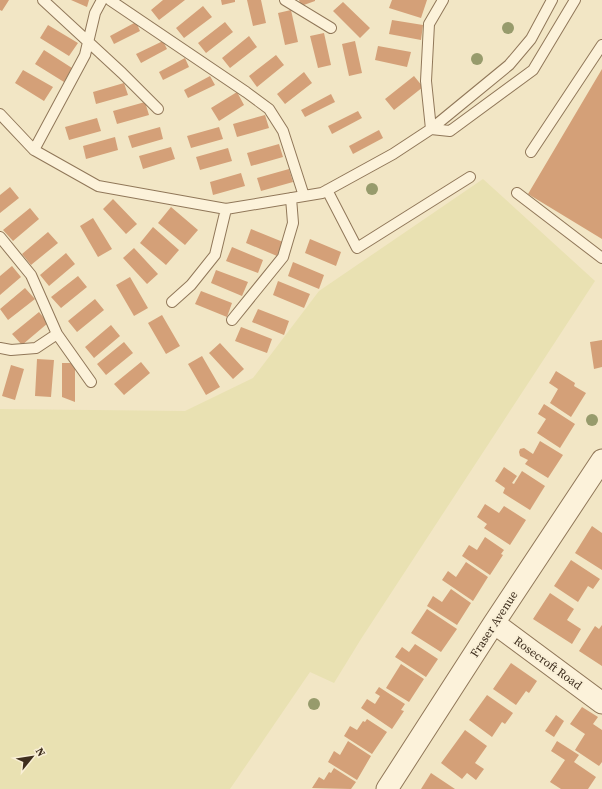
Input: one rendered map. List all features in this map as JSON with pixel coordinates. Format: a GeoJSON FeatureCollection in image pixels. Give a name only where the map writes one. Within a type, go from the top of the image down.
{"type":"FeatureCollection","features":[{"type":"Feature","properties":{"kind":"street","name":"Fraser Avenue"},"geometry":{"type":"LineString","coordinates":[[387,789],[494,623],[602,460]]}},
{"type":"Feature","properties":{"kind":"street","name":"Rosecroft Road"},"geometry":{"type":"LineString","coordinates":[[494,623],[602,703]]}},
{"type":"Feature","properties":{"kind":"lane"},"geometry":{"type":"LineString","coordinates":[[43,0],[122,73],[158,109]]}},
{"type":"Feature","properties":{"kind":"lane"},"geometry":{"type":"LineString","coordinates":[[34,150],[85,55],[95,13],[102,0]]}},
{"type":"Feature","properties":{"kind":"lane"},"geometry":{"type":"LineString","coordinates":[[110,0],[269,109],[283,131],[304,196]]}},
{"type":"Feature","properties":{"kind":"lane"},"geometry":{"type":"LineString","coordinates":[[285,0],[331,28]]}},
{"type":"Feature","properties":{"kind":"lane"},"geometry":{"type":"LineString","coordinates":[[431,129],[426,81],[429,24],[443,0]]}},
{"type":"Feature","properties":{"kind":"lane"},"geometry":{"type":"LineString","coordinates":[[0,114],[34,150],[98,186],[226,209],[322,193],[392,154],[431,129],[509,65],[531,39],[552,0]]}},
{"type":"Feature","properties":{"kind":"lane"},"geometry":{"type":"LineString","coordinates":[[431,129],[450,131],[533,70],[574,0]]}},
{"type":"Feature","properties":{"kind":"lane"},"geometry":{"type":"LineString","coordinates":[[531,152],[602,45]]}},
{"type":"Feature","properties":{"kind":"lane"},"geometry":{"type":"LineString","coordinates":[[327,190],[357,248],[470,177]]}},
{"type":"Feature","properties":{"kind":"lane"},"geometry":{"type":"LineString","coordinates":[[517,193],[602,258]]}},
{"type":"Feature","properties":{"kind":"lane"},"geometry":{"type":"LineString","coordinates":[[232,320],[283,257],[293,223],[291,198]]}},
{"type":"Feature","properties":{"kind":"lane"},"geometry":{"type":"LineString","coordinates":[[172,302],[191,285],[215,255],[226,209]]}},
{"type":"Feature","properties":{"kind":"lane"},"geometry":{"type":"LineString","coordinates":[[0,237],[31,275],[57,334],[91,382]]}},
{"type":"Feature","properties":{"kind":"lane"},"geometry":{"type":"LineString","coordinates":[[0,348],[11,350],[36,348],[57,334]]}},
{"type":"Feature","properties":{"kind":"shaded area"},"geometry":{"type":"Polygon","coordinates":[[[483,179],[595,281],[361,639],[334,683],[310,672],[230,789],[0,789],[0,409],[185,411],[253,378],[319,291],[483,179]]]}},
{"type":"Feature","properties":{"kind":"building"},"geometry":{"type":"Polygon","coordinates":[[[0,0],[9,0],[2,11],[0,10],[0,0]]]}},
{"type":"Feature","properties":{"kind":"building"},"geometry":{"type":"Polygon","coordinates":[[[71,0],[89,0],[87,7],[71,0]]]}},
{"type":"Feature","properties":{"kind":"building"},"geometry":{"type":"Polygon","coordinates":[[[163,0],[185,0],[159,20],[151,10],[163,0]]]}},
{"type":"Feature","properties":{"kind":"building"},"geometry":{"type":"Polygon","coordinates":[[[221,0],[235,0],[235,2],[222,5],[221,0]]]}},
{"type":"Feature","properties":{"kind":"building"},"geometry":{"type":"Polygon","coordinates":[[[247,0],[261,0],[266,23],[253,26],[247,0]]]}},
{"type":"Feature","properties":{"kind":"building"},"geometry":{"type":"Polygon","coordinates":[[[299,0],[315,0],[315,1],[301,6],[299,0]]]}},
{"type":"Feature","properties":{"kind":"building"},"geometry":{"type":"Polygon","coordinates":[[[392,0],[427,0],[421,18],[389,8],[392,0]]]}},
{"type":"Feature","properties":{"kind":"building"},"geometry":{"type":"Polygon","coordinates":[[[343,2],[370,28],[360,38],[333,11],[343,2]]]}},
{"type":"Feature","properties":{"kind":"building"},"geometry":{"type":"Polygon","coordinates":[[[203,6],[212,17],[184,38],[176,28],[203,6]]]}},
{"type":"Feature","properties":{"kind":"building"},"geometry":{"type":"Polygon","coordinates":[[[291,10],[298,42],[285,45],[278,13],[291,10]]]}},
{"type":"Feature","properties":{"kind":"building"},"geometry":{"type":"Polygon","coordinates":[[[392,20],[423,25],[421,40],[389,34],[392,20]]]}},
{"type":"Feature","properties":{"kind":"building"},"geometry":{"type":"Polygon","coordinates":[[[136,22],[140,31],[114,44],[110,36],[136,22]]]}},
{"type":"Feature","properties":{"kind":"building"},"geometry":{"type":"Polygon","coordinates":[[[225,22],[233,32],[206,53],[198,43],[225,22]]]}},
{"type":"Feature","properties":{"kind":"building"},"geometry":{"type":"Polygon","coordinates":[[[48,25],[78,43],[69,56],[40,38],[48,25]]]}},
{"type":"Feature","properties":{"kind":"building"},"geometry":{"type":"Polygon","coordinates":[[[324,33],[331,65],[318,68],[310,36],[324,33]]]}},
{"type":"Feature","properties":{"kind":"building"},"geometry":{"type":"Polygon","coordinates":[[[249,36],[257,47],[230,68],[222,58],[249,36]]]}},
{"type":"Feature","properties":{"kind":"building"},"geometry":{"type":"Polygon","coordinates":[[[163,41],[167,49],[141,63],[136,54],[163,41]]]}},
{"type":"Feature","properties":{"kind":"building"},"geometry":{"type":"Polygon","coordinates":[[[355,41],[362,73],[349,76],[342,44],[355,41]]]}},
{"type":"Feature","properties":{"kind":"building"},"geometry":{"type":"Polygon","coordinates":[[[378,46],[411,52],[407,67],[375,60],[378,46]]]}},
{"type":"Feature","properties":{"kind":"building"},"geometry":{"type":"Polygon","coordinates":[[[44,50],[72,68],[64,82],[35,64],[44,50]]]}},
{"type":"Feature","properties":{"kind":"building"},"geometry":{"type":"Polygon","coordinates":[[[276,55],[284,65],[257,87],[249,76],[276,55]]]}},
{"type":"Feature","properties":{"kind":"building"},"geometry":{"type":"Polygon","coordinates":[[[185,58],[189,67],[163,80],[159,72],[185,58]]]}},
{"type":"Feature","properties":{"kind":"building"},"geometry":{"type":"Polygon","coordinates":[[[602,69],[602,239],[528,194],[602,69]]]}},
{"type":"Feature","properties":{"kind":"building"},"geometry":{"type":"Polygon","coordinates":[[[23,70],[53,87],[44,101],[15,83],[23,70]]]}},
{"type":"Feature","properties":{"kind":"building"},"geometry":{"type":"Polygon","coordinates":[[[304,72],[312,83],[285,104],[277,94],[304,72]]]}},
{"type":"Feature","properties":{"kind":"building"},"geometry":{"type":"Polygon","coordinates":[[[210,76],[215,85],[188,98],[184,90],[210,76]]]}},
{"type":"Feature","properties":{"kind":"building"},"geometry":{"type":"Polygon","coordinates":[[[414,76],[423,87],[394,110],[385,99],[414,76]]]}},
{"type":"Feature","properties":{"kind":"building"},"geometry":{"type":"Polygon","coordinates":[[[124,83],[128,95],[96,104],[93,92],[124,83]]]}},
{"type":"Feature","properties":{"kind":"building"},"geometry":{"type":"Polygon","coordinates":[[[237,92],[244,105],[219,121],[211,108],[237,92]]]}},
{"type":"Feature","properties":{"kind":"building"},"geometry":{"type":"Polygon","coordinates":[[[331,94],[335,102],[305,117],[301,110],[331,94]]]}},
{"type":"Feature","properties":{"kind":"building"},"geometry":{"type":"Polygon","coordinates":[[[145,102],[149,115],[117,124],[113,111],[145,102]]]}},
{"type":"Feature","properties":{"kind":"building"},"geometry":{"type":"Polygon","coordinates":[[[358,111],[362,118],[332,134],[328,126],[358,111]]]}},
{"type":"Feature","properties":{"kind":"building"},"geometry":{"type":"Polygon","coordinates":[[[265,115],[269,128],[237,137],[233,124],[265,115]]]}},
{"type":"Feature","properties":{"kind":"building"},"geometry":{"type":"Polygon","coordinates":[[[97,118],[101,131],[69,140],[65,127],[97,118]]]}},
{"type":"Feature","properties":{"kind":"building"},"geometry":{"type":"Polygon","coordinates":[[[160,127],[163,139],[132,148],[128,136],[160,127]]]}},
{"type":"Feature","properties":{"kind":"building"},"geometry":{"type":"Polygon","coordinates":[[[219,127],[223,139],[191,148],[187,136],[219,127]]]}},
{"type":"Feature","properties":{"kind":"building"},"geometry":{"type":"Polygon","coordinates":[[[379,130],[383,138],[353,154],[349,146],[379,130]]]}},
{"type":"Feature","properties":{"kind":"building"},"geometry":{"type":"Polygon","coordinates":[[[115,137],[118,150],[86,159],[83,146],[115,137]]]}},
{"type":"Feature","properties":{"kind":"building"},"geometry":{"type":"Polygon","coordinates":[[[279,144],[283,157],[251,166],[247,153],[279,144]]]}},
{"type":"Feature","properties":{"kind":"building"},"geometry":{"type":"Polygon","coordinates":[[[171,147],[175,159],[143,169],[139,156],[171,147]]]}},
{"type":"Feature","properties":{"kind":"building"},"geometry":{"type":"Polygon","coordinates":[[[228,148],[232,161],[200,170],[196,157],[228,148]]]}},
{"type":"Feature","properties":{"kind":"building"},"geometry":{"type":"Polygon","coordinates":[[[289,169],[293,182],[261,191],[257,178],[289,169]]]}},
{"type":"Feature","properties":{"kind":"building"},"geometry":{"type":"Polygon","coordinates":[[[241,173],[245,186],[213,195],[210,182],[241,173]]]}},
{"type":"Feature","properties":{"kind":"building"},"geometry":{"type":"Polygon","coordinates":[[[10,187],[19,198],[0,213],[0,195],[10,187]]]}},
{"type":"Feature","properties":{"kind":"building"},"geometry":{"type":"Polygon","coordinates":[[[113,199],[137,224],[126,234],[103,209],[113,199]]]}},
{"type":"Feature","properties":{"kind":"building"},"geometry":{"type":"Polygon","coordinates":[[[171,207],[198,230],[185,245],[158,223],[171,207]]]}},
{"type":"Feature","properties":{"kind":"building"},"geometry":{"type":"Polygon","coordinates":[[[30,208],[39,219],[13,241],[3,230],[30,208]]]}},
{"type":"Feature","properties":{"kind":"building"},"geometry":{"type":"Polygon","coordinates":[[[93,218],[112,249],[98,257],[80,226],[93,218]]]}},
{"type":"Feature","properties":{"kind":"building"},"geometry":{"type":"Polygon","coordinates":[[[153,227],[179,250],[166,265],[140,243],[153,227]]]}},
{"type":"Feature","properties":{"kind":"building"},"geometry":{"type":"Polygon","coordinates":[[[251,229],[283,242],[277,256],[246,243],[251,229]]]}},
{"type":"Feature","properties":{"kind":"building"},"geometry":{"type":"Polygon","coordinates":[[[48,232],[58,243],[31,265],[22,254],[48,232]]]}},
{"type":"Feature","properties":{"kind":"building"},"geometry":{"type":"Polygon","coordinates":[[[310,239],[341,252],[336,266],[305,253],[310,239]]]}},
{"type":"Feature","properties":{"kind":"building"},"geometry":{"type":"Polygon","coordinates":[[[232,247],[263,260],[258,273],[226,261],[232,247]]]}},
{"type":"Feature","properties":{"kind":"building"},"geometry":{"type":"Polygon","coordinates":[[[134,248],[158,274],[147,284],[123,258],[134,248]]]}},
{"type":"Feature","properties":{"kind":"building"},"geometry":{"type":"Polygon","coordinates":[[[66,253],[75,264],[49,286],[40,275],[66,253]]]}},
{"type":"Feature","properties":{"kind":"building"},"geometry":{"type":"Polygon","coordinates":[[[293,262],[324,275],[319,289],[288,276],[293,262]]]}},
{"type":"Feature","properties":{"kind":"building"},"geometry":{"type":"Polygon","coordinates":[[[12,266],[21,277],[0,295],[0,276],[12,266]]]}},
{"type":"Feature","properties":{"kind":"building"},"geometry":{"type":"Polygon","coordinates":[[[216,270],[248,282],[242,296],[211,283],[216,270]]]}},
{"type":"Feature","properties":{"kind":"building"},"geometry":{"type":"Polygon","coordinates":[[[78,276],[87,287],[61,308],[51,297],[78,276]]]}},
{"type":"Feature","properties":{"kind":"building"},"geometry":{"type":"Polygon","coordinates":[[[130,277],[148,308],[134,316],[116,285],[130,277]]]}},
{"type":"Feature","properties":{"kind":"building"},"geometry":{"type":"Polygon","coordinates":[[[278,281],[310,294],[304,308],[273,295],[278,281]]]}},
{"type":"Feature","properties":{"kind":"building"},"geometry":{"type":"Polygon","coordinates":[[[25,288],[35,299],[8,320],[0,309],[25,288]]]}},
{"type":"Feature","properties":{"kind":"building"},"geometry":{"type":"Polygon","coordinates":[[[201,291],[232,303],[227,317],[195,304],[201,291]]]}},
{"type":"Feature","properties":{"kind":"building"},"geometry":{"type":"Polygon","coordinates":[[[95,299],[104,310],[77,332],[68,321],[95,299]]]}},
{"type":"Feature","properties":{"kind":"building"},"geometry":{"type":"Polygon","coordinates":[[[258,309],[289,321],[284,335],[252,322],[258,309]]]}},
{"type":"Feature","properties":{"kind":"building"},"geometry":{"type":"Polygon","coordinates":[[[39,312],[48,323],[22,345],[12,334],[39,312]]]}},
{"type":"Feature","properties":{"kind":"building"},"geometry":{"type":"Polygon","coordinates":[[[162,315],[180,346],[166,354],[148,323],[162,315]]]}},
{"type":"Feature","properties":{"kind":"building"},"geometry":{"type":"Polygon","coordinates":[[[111,325],[120,336],[94,358],[85,347],[111,325]]]}},
{"type":"Feature","properties":{"kind":"building"},"geometry":{"type":"Polygon","coordinates":[[[241,327],[272,339],[267,353],[235,341],[241,327]]]}},
{"type":"Feature","properties":{"kind":"building"},"geometry":{"type":"Polygon","coordinates":[[[602,340],[602,367],[594,369],[590,342],[602,340]]]}},
{"type":"Feature","properties":{"kind":"building"},"geometry":{"type":"Polygon","coordinates":[[[124,342],[133,353],[106,375],[97,364],[124,342]]]}},
{"type":"Feature","properties":{"kind":"building"},"geometry":{"type":"Polygon","coordinates":[[[220,343],[244,369],[233,379],[209,353],[220,343]]]}},
{"type":"Feature","properties":{"kind":"building"},"geometry":{"type":"Polygon","coordinates":[[[202,356],[220,387],[206,395],[188,364],[202,356]]]}},
{"type":"Feature","properties":{"kind":"building"},"geometry":{"type":"Polygon","coordinates":[[[37,359],[54,360],[51,397],[35,396],[37,359]]]}},
{"type":"Feature","properties":{"kind":"building"},"geometry":{"type":"Polygon","coordinates":[[[141,362],[150,373],[124,395],[114,384],[141,362]]]}},
{"type":"Feature","properties":{"kind":"building"},"geometry":{"type":"Polygon","coordinates":[[[62,363],[75,363],[75,402],[62,397],[62,363]]]}},
{"type":"Feature","properties":{"kind":"building"},"geometry":{"type":"Polygon","coordinates":[[[11,365],[24,369],[15,400],[2,396],[11,365]]]}},
{"type":"Feature","properties":{"kind":"building"},"geometry":{"type":"Polygon","coordinates":[[[556,371],[575,383],[574,386],[586,393],[571,417],[550,403],[558,389],[549,383],[556,371]]]}},
{"type":"Feature","properties":{"kind":"building"},"geometry":{"type":"Polygon","coordinates":[[[544,404],[575,424],[560,448],[537,433],[546,419],[538,414],[544,404]]]}},
{"type":"Feature","properties":{"kind":"building"},"geometry":{"type":"Polygon","coordinates":[[[540,441],[563,455],[548,478],[525,464],[528,460],[520,456],[519,452],[520,449],[524,448],[533,454],[540,441]]]}},
{"type":"Feature","properties":{"kind":"building"},"geometry":{"type":"Polygon","coordinates":[[[504,467],[517,476],[512,483],[514,484],[522,471],[545,486],[530,510],[503,493],[505,488],[495,481],[504,467]]]}},
{"type":"Feature","properties":{"kind":"building"},"geometry":{"type":"Polygon","coordinates":[[[485,504],[499,513],[504,506],[526,520],[510,545],[484,528],[487,524],[477,517],[485,504]]]}},
{"type":"Feature","properties":{"kind":"building"},"geometry":{"type":"Polygon","coordinates":[[[592,526],[602,533],[602,570],[575,553],[592,526]]]}},
{"type":"Feature","properties":{"kind":"building"},"geometry":{"type":"Polygon","coordinates":[[[485,537],[504,550],[501,554],[503,555],[490,575],[462,556],[469,545],[477,550],[485,537]]]}},
{"type":"Feature","properties":{"kind":"building"},"geometry":{"type":"Polygon","coordinates":[[[571,560],[600,579],[593,589],[588,586],[578,602],[554,586],[571,560]]]}},
{"type":"Feature","properties":{"kind":"building"},"geometry":{"type":"Polygon","coordinates":[[[466,562],[488,577],[473,601],[442,580],[448,571],[456,577],[466,562]]]}},
{"type":"Feature","properties":{"kind":"building"},"geometry":{"type":"Polygon","coordinates":[[[451,589],[471,603],[457,625],[427,606],[433,596],[442,602],[451,589]]]}},
{"type":"Feature","properties":{"kind":"building"},"geometry":{"type":"Polygon","coordinates":[[[550,593],[574,609],[567,620],[581,629],[572,644],[533,619],[550,593]]]}},
{"type":"Feature","properties":{"kind":"building"},"geometry":{"type":"Polygon","coordinates":[[[427,609],[457,629],[441,652],[411,633],[427,609]]]}},
{"type":"Feature","properties":{"kind":"building"},"geometry":{"type":"Polygon","coordinates":[[[602,625],[602,666],[579,651],[595,626],[599,629],[602,625]]]}},
{"type":"Feature","properties":{"kind":"building"},"geometry":{"type":"Polygon","coordinates":[[[415,644],[438,659],[426,677],[395,657],[402,647],[409,652],[415,644]]]}},
{"type":"Feature","properties":{"kind":"building"},"geometry":{"type":"Polygon","coordinates":[[[511,663],[537,681],[529,693],[526,691],[516,705],[493,689],[511,663]]]}},
{"type":"Feature","properties":{"kind":"building"},"geometry":{"type":"Polygon","coordinates":[[[401,664],[424,679],[409,702],[386,688],[401,664]]]}},
{"type":"Feature","properties":{"kind":"building"},"geometry":{"type":"Polygon","coordinates":[[[379,687],[405,704],[401,710],[404,711],[392,729],[361,708],[367,699],[375,704],[380,696],[375,693],[379,687]]]}},
{"type":"Feature","properties":{"kind":"building"},"geometry":{"type":"Polygon","coordinates":[[[487,695],[513,713],[505,724],[502,722],[492,737],[469,720],[487,695]]]}},
{"type":"Feature","properties":{"kind":"building"},"geometry":{"type":"Polygon","coordinates":[[[582,707],[598,717],[593,724],[602,730],[602,762],[599,766],[575,750],[585,734],[570,724],[582,707]]]}},
{"type":"Feature","properties":{"kind":"building"},"geometry":{"type":"Polygon","coordinates":[[[556,715],[564,721],[554,737],[545,731],[556,715]]]}},
{"type":"Feature","properties":{"kind":"building"},"geometry":{"type":"Polygon","coordinates":[[[367,719],[387,732],[372,754],[344,736],[350,726],[357,730],[363,721],[365,722],[367,719]]]}},
{"type":"Feature","properties":{"kind":"building"},"geometry":{"type":"Polygon","coordinates":[[[465,730],[487,746],[475,763],[484,769],[476,780],[467,773],[462,779],[441,763],[465,730]]]}},
{"type":"Feature","properties":{"kind":"building"},"geometry":{"type":"Polygon","coordinates":[[[348,741],[371,756],[357,780],[328,762],[334,751],[340,755],[348,741]]]}},
{"type":"Feature","properties":{"kind":"building"},"geometry":{"type":"Polygon","coordinates":[[[557,741],[579,755],[574,762],[596,777],[588,789],[561,789],[550,782],[565,760],[551,751],[557,741]]]}},
{"type":"Feature","properties":{"kind":"building"},"geometry":{"type":"Polygon","coordinates":[[[334,768],[356,782],[351,789],[312,788],[319,777],[324,780],[329,772],[331,773],[334,768]]]}},
{"type":"Feature","properties":{"kind":"building"},"geometry":{"type":"Polygon","coordinates":[[[431,773],[455,789],[421,789],[431,773]]]}}]}
